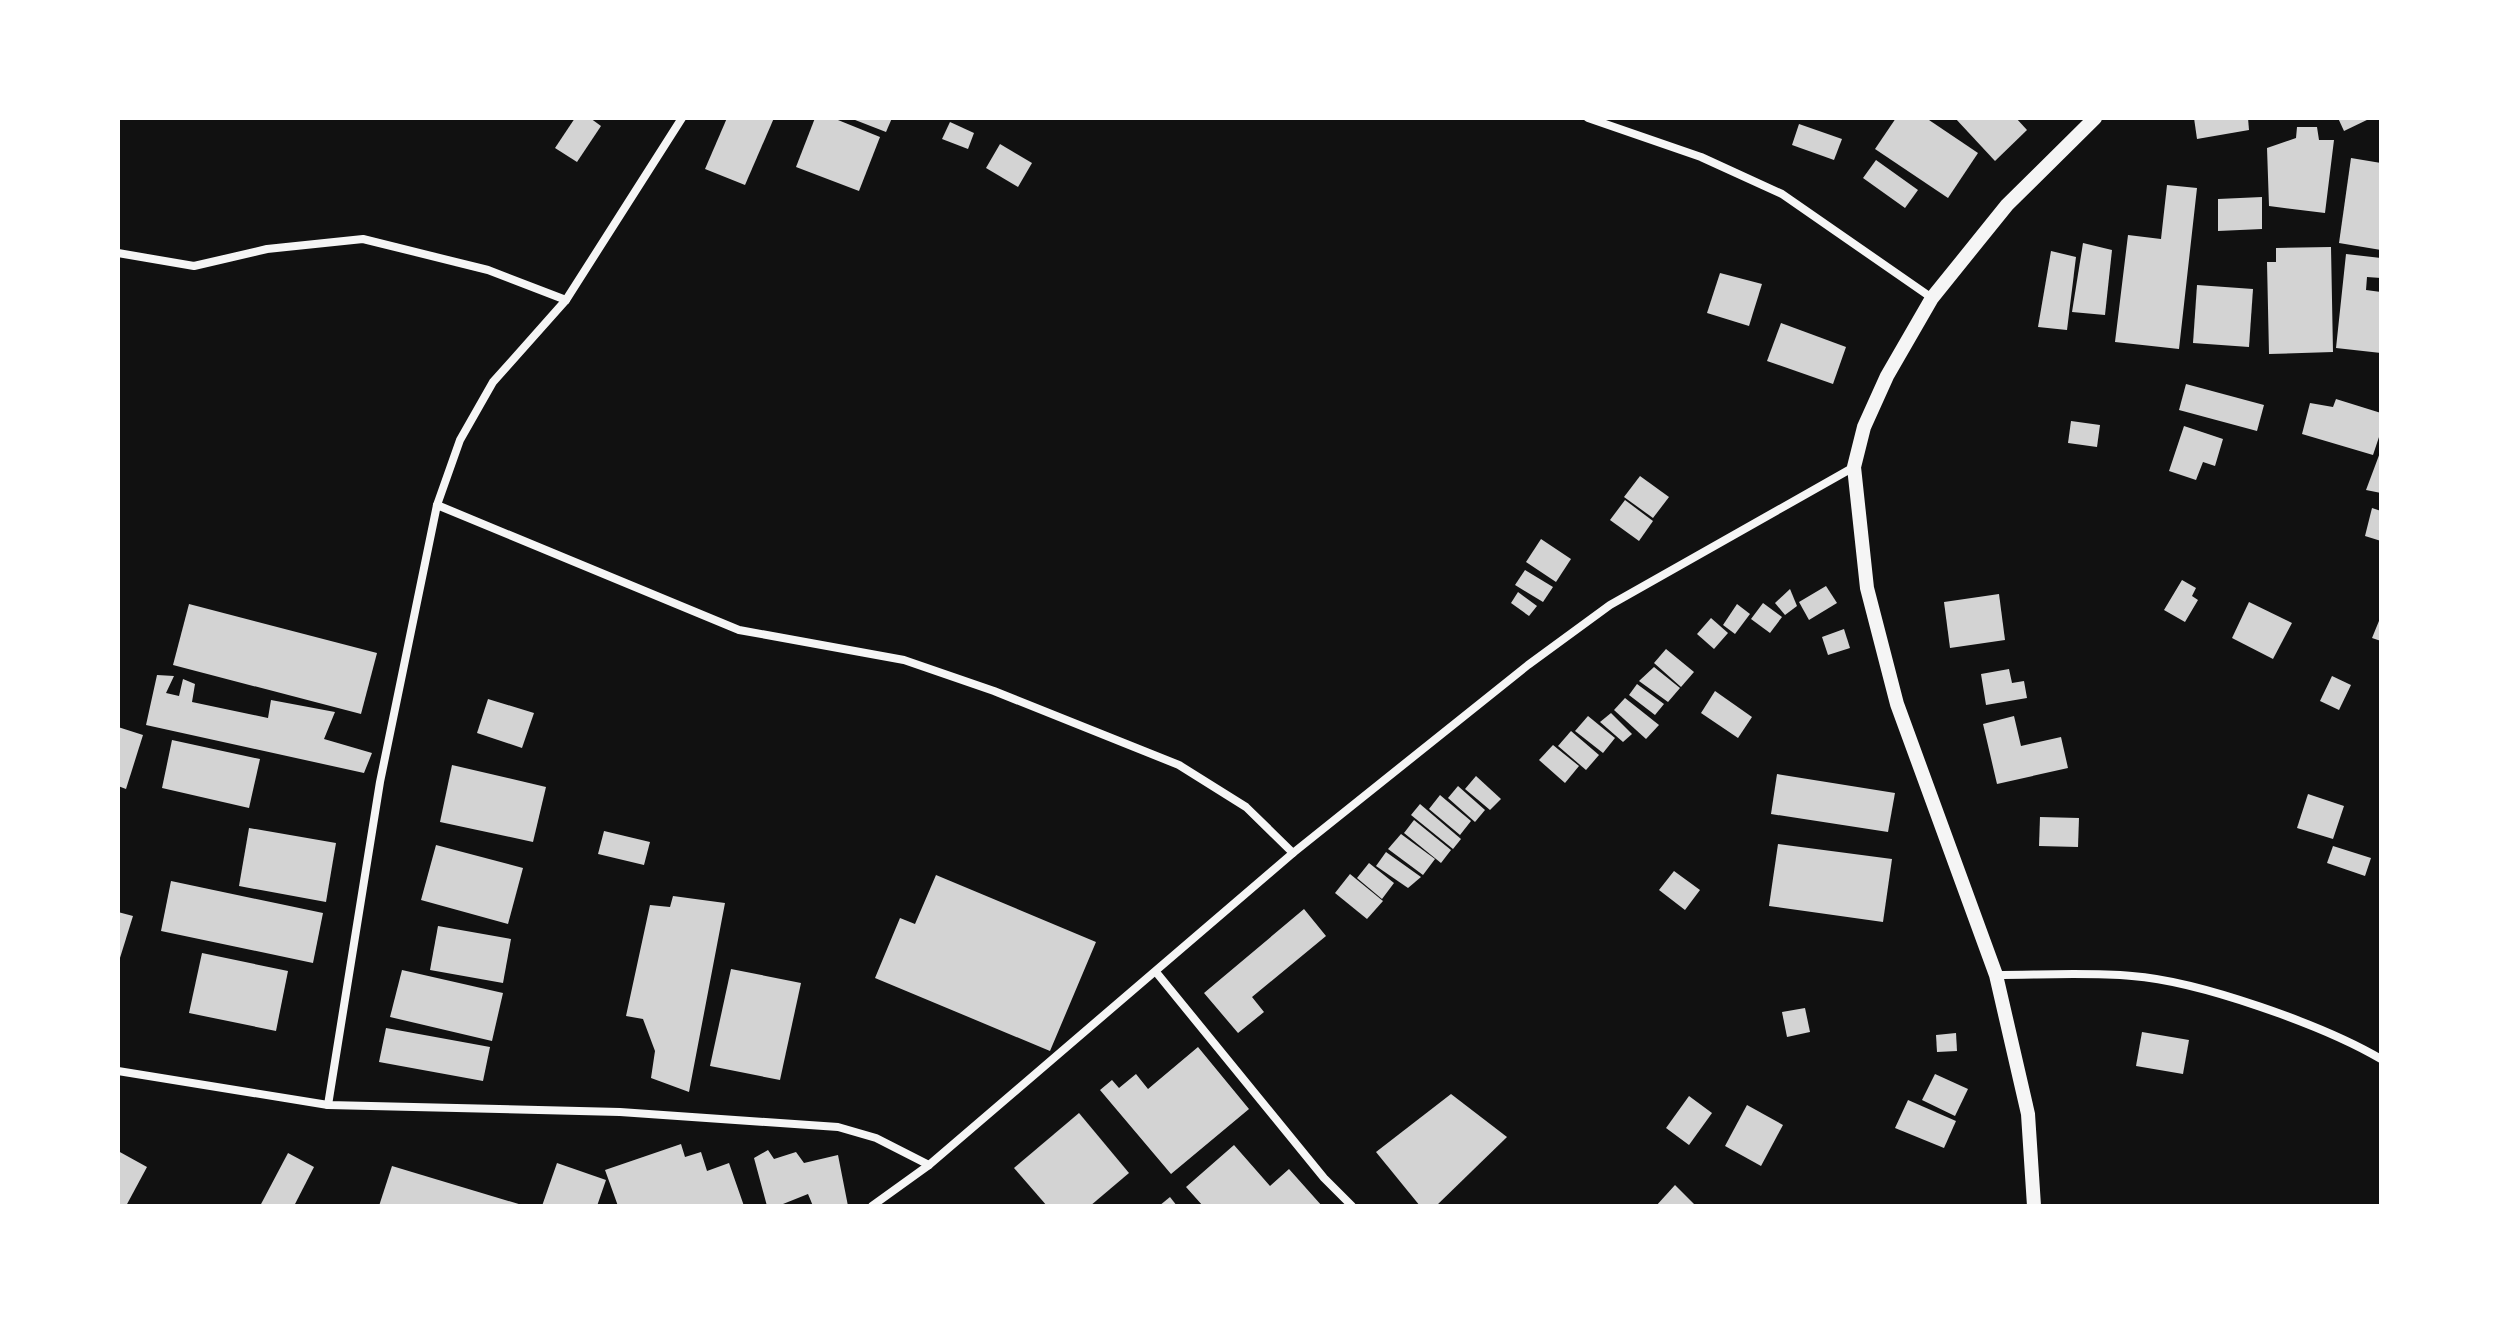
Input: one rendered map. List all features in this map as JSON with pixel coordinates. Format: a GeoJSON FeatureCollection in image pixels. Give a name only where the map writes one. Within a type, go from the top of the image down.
{"type":"FeatureCollection","features":[{"type":"Feature","properties":{"kind":"street"},"geometry":{"type":"LineString","coordinates":[[328,1105],[380,782],[437,505],[460,440],[493,382],[566,300],[682,118]]}},
{"type":"Feature","properties":{"kind":"street"},"geometry":{"type":"LineString","coordinates":[[1588,118],[1701,157],[1782,194],[1932,298]]}},
{"type":"Feature","properties":{"kind":"street"},"geometry":{"type":"LineString","coordinates":[[2034,1206],[2028,1114],[1996,975],[1897,704],[1867,588],[1854,466],[1864,427],[1932,298],[2007,205],[2095,118]]}},
{"type":"Feature","properties":{"kind":"street"},"geometry":{"type":"LineString","coordinates":[[118,253],[194,266],[267,249],[363,239],[488,270],[566,300]]}},
{"type":"Feature","properties":{"kind":"street"},"geometry":{"type":"LineString","coordinates":[[872,1206],[929,1165],[1293,853],[1528,665],[1610,605],[1854,466]]}},
{"type":"Feature","properties":{"kind":"street"},"geometry":{"type":"LineString","coordinates":[[437,505],[739,630],[904,660],[994,691],[1179,765],[1246,807],[1293,853]]}},
{"type":"Feature","properties":{"kind":"street"},"geometry":{"type":"LineString","coordinates":[[1156,972],[1324,1178],[1352,1206]]}},
{"type":"Feature","properties":{"kind":"street"},"geometry":{"type":"LineString","coordinates":[[1996,975],[2134,976],[2222,996],[2347,1039],[2381,1059]]}},
{"type":"Feature","properties":{"kind":"street"},"geometry":{"type":"LineString","coordinates":[[118,1071],[328,1105],[620,1112],[838,1127],[876,1138],[929,1165]]}},
{"type":"Feature","properties":{"kind":"building"},"geometry":{"type":"Polygon","coordinates":[[[575,118],[590,118],[601,126],[577,162],[555,148],[575,118]]]}},
{"type":"Feature","properties":{"kind":"building"},"geometry":{"type":"Polygon","coordinates":[[[727,118],[774,118],[745,185],[705,169],[727,118]]]}},
{"type":"Feature","properties":{"kind":"building"},"geometry":{"type":"Polygon","coordinates":[[[815,118],[833,118],[880,137],[859,191],[796,167],[815,118]]]}},
{"type":"Feature","properties":{"kind":"building"},"geometry":{"type":"Polygon","coordinates":[[[850,118],[892,118],[886,132],[850,118]]]}},
{"type":"Feature","properties":{"kind":"building"},"geometry":{"type":"Polygon","coordinates":[[[1896,118],[1926,118],[1978,153],[1948,198],[1875,149],[1896,118]]]}},
{"type":"Feature","properties":{"kind":"building"},"geometry":{"type":"Polygon","coordinates":[[[1955,118],[2016,118],[2027,130],[1995,161],[1955,118]]]}},
{"type":"Feature","properties":{"kind":"building"},"geometry":{"type":"Polygon","coordinates":[[[2194,118],[2248,118],[2249,130],[2197,139],[2194,118]]]}},
{"type":"Feature","properties":{"kind":"building"},"geometry":{"type":"Polygon","coordinates":[[[2338,118],[2371,118],[2344,131],[2338,118]]]}},
{"type":"Feature","properties":{"kind":"building"},"geometry":{"type":"Polygon","coordinates":[[[950,122],[974,133],[968,149],[942,139],[950,122]]]}},
{"type":"Feature","properties":{"kind":"building"},"geometry":{"type":"Polygon","coordinates":[[[1799,124],[1842,139],[1834,160],[1792,145],[1799,124]]]}},
{"type":"Feature","properties":{"kind":"building"},"geometry":{"type":"Polygon","coordinates":[[[2297,127],[2317,127],[2319,140],[2334,140],[2325,213],[2269,206],[2267,148],[2296,138],[2297,127]]]}},
{"type":"Feature","properties":{"kind":"building"},"geometry":{"type":"Polygon","coordinates":[[[1000,144],[1032,163],[1018,187],[986,168],[1000,144]]]}},
{"type":"Feature","properties":{"kind":"building"},"geometry":{"type":"Polygon","coordinates":[[[2351,158],[2381,163],[2381,250],[2339,243],[2351,158]]]}},
{"type":"Feature","properties":{"kind":"building"},"geometry":{"type":"Polygon","coordinates":[[[1876,160],[1918,190],[1905,208],[1863,178],[1876,160]]]}},
{"type":"Feature","properties":{"kind":"building"},"geometry":{"type":"Polygon","coordinates":[[[2167,185],[2197,188],[2179,349],[2115,342],[2128,235],[2161,239],[2167,185]]]}},
{"type":"Feature","properties":{"kind":"building"},"geometry":{"type":"Polygon","coordinates":[[[2262,197],[2262,229],[2218,231],[2218,199],[2262,197]]]}},
{"type":"Feature","properties":{"kind":"building"},"geometry":{"type":"Polygon","coordinates":[[[2083,243],[2112,250],[2105,315],[2072,312],[2083,243]]]}},
{"type":"Feature","properties":{"kind":"building"},"geometry":{"type":"Polygon","coordinates":[[[2331,247],[2333,352],[2269,354],[2267,262],[2276,262],[2276,248],[2331,247]]]}},
{"type":"Feature","properties":{"kind":"building"},"geometry":{"type":"Polygon","coordinates":[[[2051,251],[2076,257],[2067,330],[2038,327],[2051,251]]]}},
{"type":"Feature","properties":{"kind":"building"},"geometry":{"type":"Polygon","coordinates":[[[2346,254],[2381,258],[2381,278],[2367,277],[2366,290],[2381,292],[2381,353],[2336,348],[2346,254]]]}},
{"type":"Feature","properties":{"kind":"building"},"geometry":{"type":"Polygon","coordinates":[[[1720,273],[1762,284],[1749,326],[1707,313],[1720,273]]]}},
{"type":"Feature","properties":{"kind":"building"},"geometry":{"type":"Polygon","coordinates":[[[2197,285],[2253,289],[2249,347],[2193,343],[2197,285]]]}},
{"type":"Feature","properties":{"kind":"building"},"geometry":{"type":"Polygon","coordinates":[[[1781,323],[1846,347],[1833,384],[1767,361],[1781,323]]]}},
{"type":"Feature","properties":{"kind":"building"},"geometry":{"type":"Polygon","coordinates":[[[2186,384],[2264,405],[2257,431],[2179,410],[2186,384]]]}},
{"type":"Feature","properties":{"kind":"building"},"geometry":{"type":"Polygon","coordinates":[[[2336,399],[2381,413],[2381,431],[2373,455],[2302,434],[2310,403],[2333,407],[2336,399]]]}},
{"type":"Feature","properties":{"kind":"building"},"geometry":{"type":"Polygon","coordinates":[[[2071,421],[2100,425],[2097,447],[2068,443],[2071,421]]]}},
{"type":"Feature","properties":{"kind":"building"},"geometry":{"type":"Polygon","coordinates":[[[2184,426],[2223,439],[2215,466],[2203,462],[2196,480],[2169,471],[2184,426]]]}},
{"type":"Feature","properties":{"kind":"building"},"geometry":{"type":"Polygon","coordinates":[[[2381,450],[2381,493],[2366,490],[2381,450]]]}},
{"type":"Feature","properties":{"kind":"building"},"geometry":{"type":"Polygon","coordinates":[[[1640,476],[1669,497],[1653,518],[1624,497],[1640,476]]]}},
{"type":"Feature","properties":{"kind":"building"},"geometry":{"type":"Polygon","coordinates":[[[1625,500],[1653,521],[1639,541],[1610,520],[1625,500]]]}},
{"type":"Feature","properties":{"kind":"building"},"geometry":{"type":"Polygon","coordinates":[[[2372,508],[2381,511],[2381,541],[2365,536],[2372,508]]]}},
{"type":"Feature","properties":{"kind":"building"},"geometry":{"type":"Polygon","coordinates":[[[1541,539],[1571,559],[1556,582],[1526,562],[1541,539]]]}},
{"type":"Feature","properties":{"kind":"building"},"geometry":{"type":"Polygon","coordinates":[[[1525,570],[1553,587],[1543,602],[1515,585],[1525,570]]]}},
{"type":"Feature","properties":{"kind":"building"},"geometry":{"type":"Polygon","coordinates":[[[2182,580],[2196,588],[2192,596],[2198,600],[2185,622],[2164,610],[2182,580]]]}},
{"type":"Feature","properties":{"kind":"building"},"geometry":{"type":"Polygon","coordinates":[[[1826,586],[1837,603],[1809,620],[1799,602],[1826,586]]]}},
{"type":"Feature","properties":{"kind":"building"},"geometry":{"type":"Polygon","coordinates":[[[1790,589],[1797,606],[1785,615],[1775,603],[1790,589]]]}},
{"type":"Feature","properties":{"kind":"building"},"geometry":{"type":"Polygon","coordinates":[[[1518,592],[1537,606],[1529,616],[1511,603],[1518,592]]]}},
{"type":"Feature","properties":{"kind":"building"},"geometry":{"type":"Polygon","coordinates":[[[1999,594],[2005,640],[1950,648],[1944,602],[1999,594]]]}},
{"type":"Feature","properties":{"kind":"building"},"geometry":{"type":"Polygon","coordinates":[[[2249,602],[2292,623],[2273,659],[2232,638],[2249,602]]]}},
{"type":"Feature","properties":{"kind":"building"},"geometry":{"type":"Polygon","coordinates":[[[1763,603],[1782,617],[1770,633],[1751,619],[1763,603]]]}},
{"type":"Feature","properties":{"kind":"building"},"geometry":{"type":"Polygon","coordinates":[[[189,604],[377,653],[361,714],[173,665],[189,604]]]}},
{"type":"Feature","properties":{"kind":"building"},"geometry":{"type":"Polygon","coordinates":[[[1737,604],[1750,614],[1735,634],[1723,625],[1737,604]]]}},
{"type":"Feature","properties":{"kind":"building"},"geometry":{"type":"Polygon","coordinates":[[[2381,616],[2381,641],[2372,638],[2381,616]]]}},
{"type":"Feature","properties":{"kind":"building"},"geometry":{"type":"Polygon","coordinates":[[[1711,618],[1728,633],[1714,649],[1697,634],[1711,618]]]}},
{"type":"Feature","properties":{"kind":"building"},"geometry":{"type":"Polygon","coordinates":[[[1844,629],[1850,648],[1828,655],[1822,637],[1844,629]]]}},
{"type":"Feature","properties":{"kind":"building"},"geometry":{"type":"Polygon","coordinates":[[[1666,649],[1694,672],[1681,687],[1654,663],[1666,649]]]}},
{"type":"Feature","properties":{"kind":"building"},"geometry":{"type":"Polygon","coordinates":[[[1654,667],[1680,688],[1668,702],[1639,681],[1654,667]]]}},
{"type":"Feature","properties":{"kind":"building"},"geometry":{"type":"Polygon","coordinates":[[[2009,669],[2012,683],[2024,681],[2027,698],[1986,705],[1981,674],[2009,669]]]}},
{"type":"Feature","properties":{"kind":"building"},"geometry":{"type":"Polygon","coordinates":[[[157,675],[174,676],[166,693],[179,696],[183,679],[195,684],[192,702],[268,718],[271,700],[335,712],[324,739],[372,753],[364,773],[146,725],[157,675]]]}},
{"type":"Feature","properties":{"kind":"building"},"geometry":{"type":"Polygon","coordinates":[[[2332,676],[2351,685],[2339,710],[2320,701],[2332,676]]]}},
{"type":"Feature","properties":{"kind":"building"},"geometry":{"type":"Polygon","coordinates":[[[1637,684],[1664,704],[1655,715],[1629,695],[1637,684]]]}},
{"type":"Feature","properties":{"kind":"building"},"geometry":{"type":"Polygon","coordinates":[[[1715,691],[1752,717],[1738,738],[1701,713],[1715,691]]]}},
{"type":"Feature","properties":{"kind":"building"},"geometry":{"type":"Polygon","coordinates":[[[1625,698],[1659,725],[1646,739],[1614,710],[1625,698]]]}},
{"type":"Feature","properties":{"kind":"building"},"geometry":{"type":"Polygon","coordinates":[[[488,699],[534,713],[522,748],[477,733],[488,699]]]}},
{"type":"Feature","properties":{"kind":"building"},"geometry":{"type":"Polygon","coordinates":[[[1611,713],[1632,734],[1623,742],[1600,722],[1611,713]]]}},
{"type":"Feature","properties":{"kind":"building"},"geometry":{"type":"Polygon","coordinates":[[[1588,716],[1615,738],[1603,753],[1575,731],[1588,716]]]}},
{"type":"Feature","properties":{"kind":"building"},"geometry":{"type":"Polygon","coordinates":[[[2014,716],[2021,746],[2061,737],[2068,768],[1997,784],[1983,724],[2014,716]]]}},
{"type":"Feature","properties":{"kind":"building"},"geometry":{"type":"Polygon","coordinates":[[[118,727],[143,735],[126,789],[118,786],[118,727]]]}},
{"type":"Feature","properties":{"kind":"building"},"geometry":{"type":"Polygon","coordinates":[[[1571,731],[1599,755],[1586,770],[1558,746],[1571,731]]]}},
{"type":"Feature","properties":{"kind":"building"},"geometry":{"type":"Polygon","coordinates":[[[172,740],[260,759],[249,808],[162,788],[172,740]]]}},
{"type":"Feature","properties":{"kind":"building"},"geometry":{"type":"Polygon","coordinates":[[[1553,745],[1579,766],[1565,783],[1539,760],[1553,745]]]}},
{"type":"Feature","properties":{"kind":"building"},"geometry":{"type":"Polygon","coordinates":[[[452,765],[546,787],[533,842],[440,822],[452,765]]]}},
{"type":"Feature","properties":{"kind":"building"},"geometry":{"type":"Polygon","coordinates":[[[1777,774],[1895,793],[1888,832],[1771,814],[1777,774]]]}},
{"type":"Feature","properties":{"kind":"building"},"geometry":{"type":"Polygon","coordinates":[[[1476,776],[1501,799],[1490,810],[1465,789],[1476,776]]]}},
{"type":"Feature","properties":{"kind":"building"},"geometry":{"type":"Polygon","coordinates":[[[1458,786],[1485,810],[1475,822],[1448,798],[1458,786]]]}},
{"type":"Feature","properties":{"kind":"building"},"geometry":{"type":"Polygon","coordinates":[[[2308,794],[2344,806],[2333,839],[2297,828],[2308,794]]]}},
{"type":"Feature","properties":{"kind":"building"},"geometry":{"type":"Polygon","coordinates":[[[1440,795],[1471,821],[1460,835],[1429,809],[1440,795]]]}},
{"type":"Feature","properties":{"kind":"building"},"geometry":{"type":"Polygon","coordinates":[[[1420,804],[1461,839],[1453,849],[1411,815],[1420,804]]]}},
{"type":"Feature","properties":{"kind":"building"},"geometry":{"type":"Polygon","coordinates":[[[2040,817],[2079,818],[2078,847],[2039,846],[2040,817]]]}},
{"type":"Feature","properties":{"kind":"building"},"geometry":{"type":"Polygon","coordinates":[[[1414,820],[1451,850],[1441,863],[1404,833],[1414,820]]]}},
{"type":"Feature","properties":{"kind":"building"},"geometry":{"type":"Polygon","coordinates":[[[249,828],[336,843],[326,902],[239,886],[249,828]]]}},
{"type":"Feature","properties":{"kind":"building"},"geometry":{"type":"Polygon","coordinates":[[[604,831],[650,842],[644,865],[598,854],[604,831]]]}},
{"type":"Feature","properties":{"kind":"building"},"geometry":{"type":"Polygon","coordinates":[[[1401,834],[1435,859],[1423,875],[1388,849],[1401,834]]]}},
{"type":"Feature","properties":{"kind":"building"},"geometry":{"type":"Polygon","coordinates":[[[1778,844],[1892,859],[1883,922],[1769,906],[1778,844]]]}},
{"type":"Feature","properties":{"kind":"building"},"geometry":{"type":"Polygon","coordinates":[[[436,845],[523,868],[508,924],[421,900],[436,845]]]}},
{"type":"Feature","properties":{"kind":"building"},"geometry":{"type":"Polygon","coordinates":[[[2333,846],[2371,858],[2365,876],[2327,863],[2333,846]]]}},
{"type":"Feature","properties":{"kind":"building"},"geometry":{"type":"Polygon","coordinates":[[[1386,852],[1421,877],[1408,888],[1376,866],[1386,852]]]}},
{"type":"Feature","properties":{"kind":"building"},"geometry":{"type":"Polygon","coordinates":[[[1369,863],[1394,883],[1382,899],[1357,878],[1369,863]]]}},
{"type":"Feature","properties":{"kind":"building"},"geometry":{"type":"Polygon","coordinates":[[[1674,871],[1700,890],[1685,910],[1659,890],[1674,871]]]}},
{"type":"Feature","properties":{"kind":"building"},"geometry":{"type":"Polygon","coordinates":[[[1350,874],[1383,901],[1367,919],[1335,893],[1350,874]]]}},
{"type":"Feature","properties":{"kind":"building"},"geometry":{"type":"Polygon","coordinates":[[[936,875],[1096,942],[1050,1051],[875,978],[900,918],[915,924],[936,875]]]}},
{"type":"Feature","properties":{"kind":"building"},"geometry":{"type":"Polygon","coordinates":[[[171,881],[323,913],[313,963],[161,931],[171,881]]]}},
{"type":"Feature","properties":{"kind":"building"},"geometry":{"type":"Polygon","coordinates":[[[673,896],[725,903],[689,1092],[651,1078],[655,1051],[643,1019],[626,1016],[650,905],[670,907],[673,896]]]}},
{"type":"Feature","properties":{"kind":"building"},"geometry":{"type":"Polygon","coordinates":[[[1304,909],[1326,936],[1252,997],[1264,1012],[1238,1033],[1204,993],[1304,909]]]}},
{"type":"Feature","properties":{"kind":"building"},"geometry":{"type":"Polygon","coordinates":[[[118,912],[133,916],[119,961],[118,961],[118,912]]]}},
{"type":"Feature","properties":{"kind":"building"},"geometry":{"type":"Polygon","coordinates":[[[438,926],[511,939],[503,983],[430,970],[438,926]]]}},
{"type":"Feature","properties":{"kind":"building"},"geometry":{"type":"Polygon","coordinates":[[[202,953],[288,971],[276,1031],[189,1013],[202,953]]]}},
{"type":"Feature","properties":{"kind":"building"},"geometry":{"type":"Polygon","coordinates":[[[731,969],[801,983],[780,1080],[710,1066],[731,969]]]}},
{"type":"Feature","properties":{"kind":"building"},"geometry":{"type":"Polygon","coordinates":[[[402,970],[503,993],[492,1041],[390,1017],[402,970]]]}},
{"type":"Feature","properties":{"kind":"building"},"geometry":{"type":"Polygon","coordinates":[[[1805,1008],[1810,1032],[1787,1037],[1782,1012],[1805,1008]]]}},
{"type":"Feature","properties":{"kind":"building"},"geometry":{"type":"Polygon","coordinates":[[[386,1028],[490,1047],[483,1081],[379,1062],[386,1028]]]}},
{"type":"Feature","properties":{"kind":"building"},"geometry":{"type":"Polygon","coordinates":[[[2142,1032],[2189,1040],[2183,1074],[2136,1066],[2142,1032]]]}},
{"type":"Feature","properties":{"kind":"building"},"geometry":{"type":"Polygon","coordinates":[[[1956,1033],[1957,1051],[1937,1052],[1936,1035],[1956,1033]]]}},
{"type":"Feature","properties":{"kind":"building"},"geometry":{"type":"Polygon","coordinates":[[[1198,1047],[1249,1109],[1171,1174],[1100,1090],[1112,1080],[1119,1088],[1136,1074],[1148,1089],[1198,1047]]]}},
{"type":"Feature","properties":{"kind":"building"},"geometry":{"type":"Polygon","coordinates":[[[1935,1074],[1968,1089],[1955,1116],[1922,1100],[1935,1074]]]}},
{"type":"Feature","properties":{"kind":"building"},"geometry":{"type":"Polygon","coordinates":[[[1451,1094],[1507,1137],[1436,1206],[1420,1206],[1376,1152],[1451,1094]]]}},
{"type":"Feature","properties":{"kind":"building"},"geometry":{"type":"Polygon","coordinates":[[[1689,1096],[1712,1113],[1689,1145],[1666,1128],[1689,1096]]]}},
{"type":"Feature","properties":{"kind":"building"},"geometry":{"type":"Polygon","coordinates":[[[1908,1100],[1956,1121],[1944,1148],[1895,1128],[1908,1100]]]}},
{"type":"Feature","properties":{"kind":"building"},"geometry":{"type":"Polygon","coordinates":[[[1747,1105],[1783,1125],[1761,1166],[1725,1146],[1747,1105]]]}},
{"type":"Feature","properties":{"kind":"building"},"geometry":{"type":"Polygon","coordinates":[[[1079,1113],[1129,1173],[1090,1206],[1047,1206],[1014,1168],[1079,1113]]]}},
{"type":"Feature","properties":{"kind":"building"},"geometry":{"type":"Polygon","coordinates":[[[681,1144],[685,1157],[701,1152],[707,1171],[729,1163],[744,1206],[618,1206],[605,1170],[681,1144]]]}},
{"type":"Feature","properties":{"kind":"building"},"geometry":{"type":"Polygon","coordinates":[[[1234,1145],[1270,1186],[1289,1169],[1322,1206],[1203,1206],[1186,1187],[1234,1145]]]}},
{"type":"Feature","properties":{"kind":"building"},"geometry":{"type":"Polygon","coordinates":[[[768,1150],[774,1159],[796,1152],[804,1163],[838,1155],[848,1206],[813,1206],[808,1194],[778,1206],[767,1206],[754,1158],[768,1150]]]}},
{"type":"Feature","properties":{"kind":"building"},"geometry":{"type":"Polygon","coordinates":[[[118,1151],[147,1167],[126,1206],[118,1206],[118,1151]]]}},
{"type":"Feature","properties":{"kind":"building"},"geometry":{"type":"Polygon","coordinates":[[[288,1153],[314,1167],[294,1206],[260,1206],[288,1153]]]}},
{"type":"Feature","properties":{"kind":"building"},"geometry":{"type":"Polygon","coordinates":[[[557,1163],[606,1180],[597,1206],[542,1206],[557,1163]]]}},
{"type":"Feature","properties":{"kind":"building"},"geometry":{"type":"Polygon","coordinates":[[[392,1166],[522,1205],[522,1206],[379,1206],[392,1166]]]}},
{"type":"Feature","properties":{"kind":"building"},"geometry":{"type":"Polygon","coordinates":[[[1675,1185],[1696,1206],[1656,1206],[1675,1185]]]}},
{"type":"Feature","properties":{"kind":"building"},"geometry":{"type":"Polygon","coordinates":[[[1170,1197],[1177,1206],[1159,1206],[1170,1197]]]}}]}
